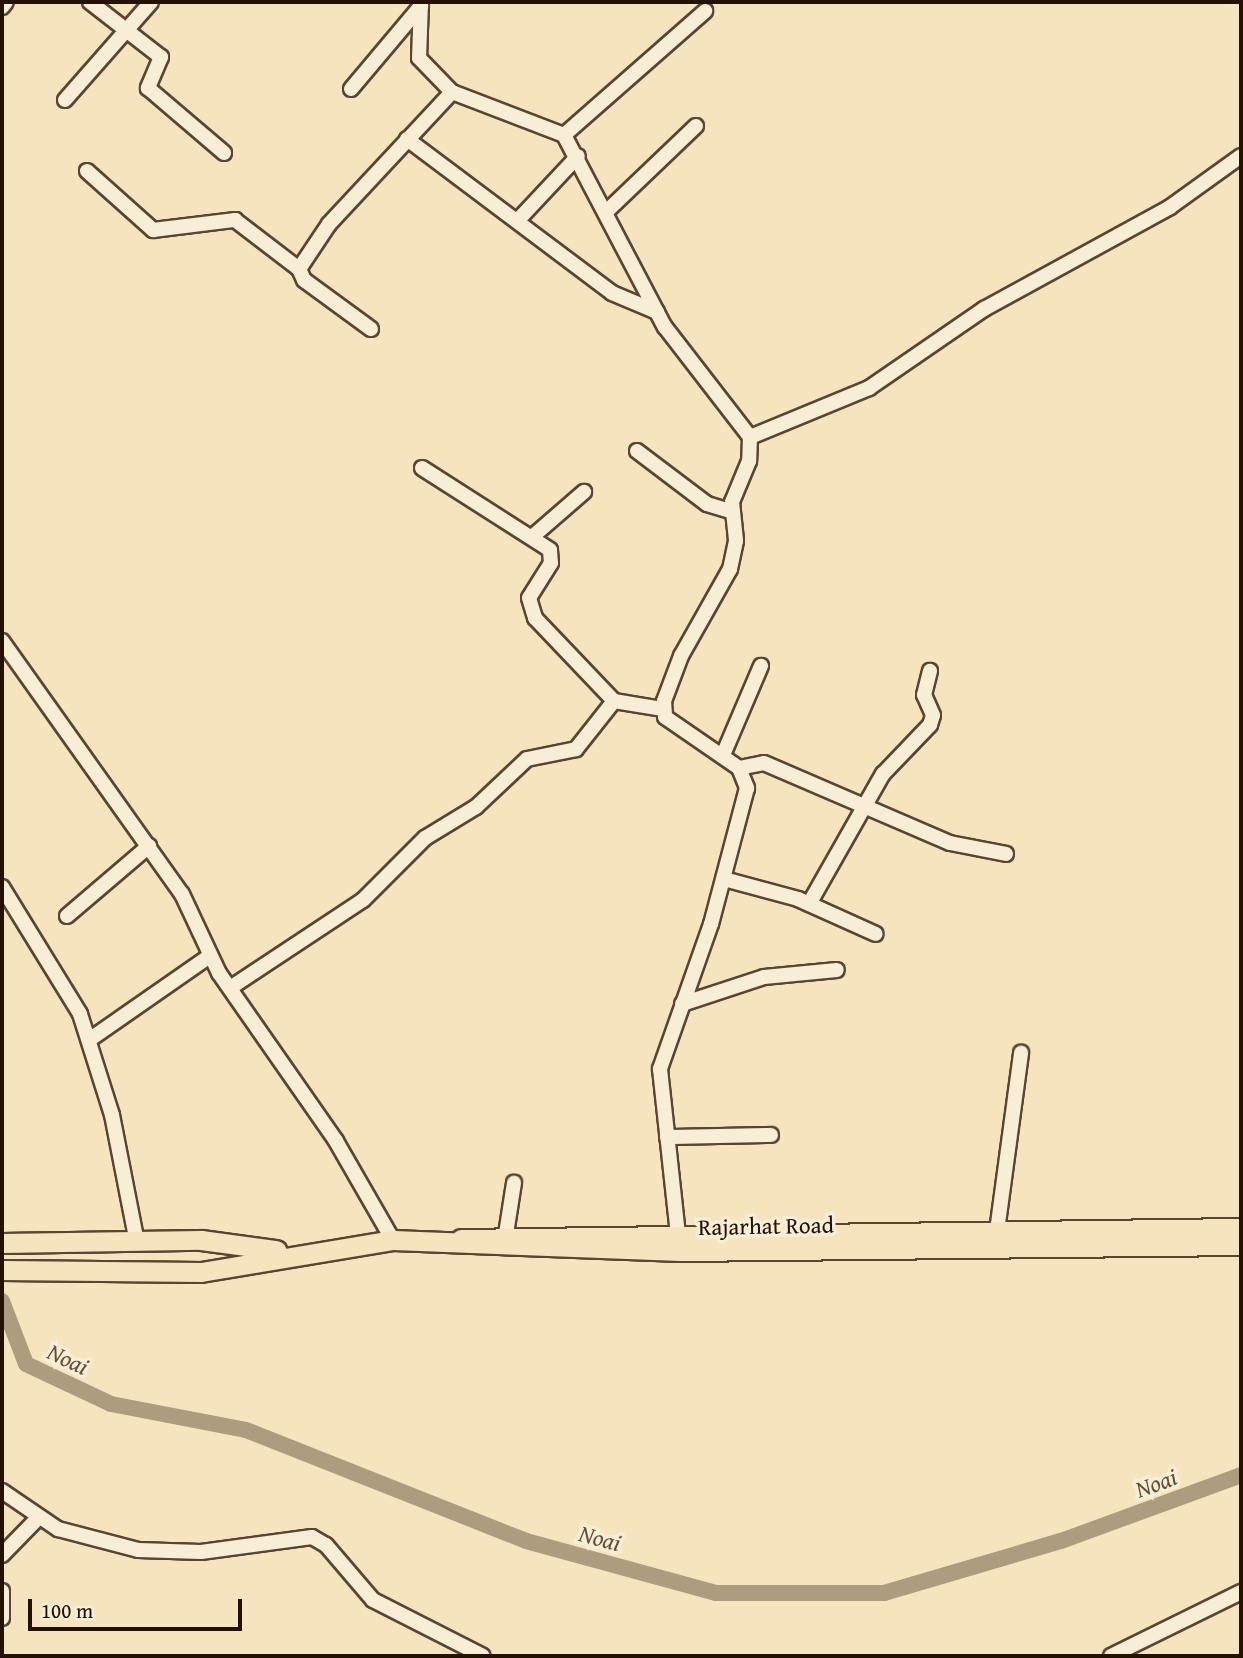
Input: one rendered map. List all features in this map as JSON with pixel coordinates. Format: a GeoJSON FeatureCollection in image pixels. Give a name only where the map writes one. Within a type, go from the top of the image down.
{"type":"FeatureCollection","features":[{"type":"Feature","properties":{"kind":"main road"},"geometry":{"type":"LineString","coordinates":[[446,1241],[506,1234],[678,1235],[1241,1228]]}},
{"type":"Feature","properties":{"kind":"main road"},"geometry":{"type":"LineString","coordinates":[[2,1243],[201,1240],[293,1253]]}},
{"type":"Feature","properties":{"kind":"main road","name":"Rajarhat Road"},"geometry":{"type":"LineString","coordinates":[[293,1253],[393,1240],[680,1251],[1241,1245]]}},
{"type":"Feature","properties":{"kind":"main road"},"geometry":{"type":"LineString","coordinates":[[2,1270],[201,1272],[293,1253]]}},
{"type":"Feature","properties":{"kind":"street"},"geometry":{"type":"LineString","coordinates":[[2,7],[6,2]]}},
{"type":"Feature","properties":{"kind":"street"},"geometry":{"type":"LineString","coordinates":[[90,2],[163,61],[150,82],[152,93],[224,153]]}},
{"type":"Feature","properties":{"kind":"street"},"geometry":{"type":"LineString","coordinates":[[65,100],[123,28],[151,2]]}},
{"type":"Feature","properties":{"kind":"street"},"geometry":{"type":"LineString","coordinates":[[351,89],[421,4]]}},
{"type":"Feature","properties":{"kind":"street"},"geometry":{"type":"LineString","coordinates":[[421,4],[416,49],[452,92],[564,135],[607,211],[657,312],[750,437],[733,512],[730,569],[676,666],[663,709],[671,723],[739,768],[747,797],[724,879],[660,1069],[678,1235]]}},
{"type":"Feature","properties":{"kind":"street"},"geometry":{"type":"LineString","coordinates":[[564,135],[705,10]]}},
{"type":"Feature","properties":{"kind":"street"},"geometry":{"type":"LineString","coordinates":[[299,270],[329,224],[452,92]]}},
{"type":"Feature","properties":{"kind":"street"},"geometry":{"type":"LineString","coordinates":[[607,211],[696,126]]}},
{"type":"Feature","properties":{"kind":"street"},"geometry":{"type":"LineString","coordinates":[[407,139],[519,219],[612,293],[657,312]]}},
{"type":"Feature","properties":{"kind":"street"},"geometry":{"type":"LineString","coordinates":[[519,219],[578,156]]}},
{"type":"Feature","properties":{"kind":"street"},"geometry":{"type":"LineString","coordinates":[[750,437],[869,388],[984,309],[1170,207],[1241,156]]}},
{"type":"Feature","properties":{"kind":"street"},"geometry":{"type":"LineString","coordinates":[[87,171],[153,230],[234,220],[299,270],[304,280],[371,329]]}},
{"type":"Feature","properties":{"kind":"street"},"geometry":{"type":"LineString","coordinates":[[637,451],[707,504],[733,512]]}},
{"type":"Feature","properties":{"kind":"street"},"geometry":{"type":"LineString","coordinates":[[422,468],[532,537],[552,559],[529,598],[535,618],[614,701],[663,709]]}},
{"type":"Feature","properties":{"kind":"street"},"geometry":{"type":"LineString","coordinates":[[532,537],[584,492]]}},
{"type":"Feature","properties":{"kind":"street"},"geometry":{"type":"LineString","coordinates":[[2,641],[149,846],[188,906],[210,956],[336,1141],[393,1240]]}},
{"type":"Feature","properties":{"kind":"street"},"geometry":{"type":"LineString","coordinates":[[723,755],[761,666]]}},
{"type":"Feature","properties":{"kind":"street"},"geometry":{"type":"LineString","coordinates":[[809,904],[870,806],[883,774],[933,719],[924,695],[930,671]]}},
{"type":"Feature","properties":{"kind":"street"},"geometry":{"type":"LineString","coordinates":[[230,988],[363,900],[425,838],[477,807],[527,759],[576,749],[614,701]]}},
{"type":"Feature","properties":{"kind":"street"},"geometry":{"type":"LineString","coordinates":[[739,768],[764,763],[963,848],[1006,853]]}},
{"type":"Feature","properties":{"kind":"street"},"geometry":{"type":"LineString","coordinates":[[67,916],[149,846]]}},
{"type":"Feature","properties":{"kind":"street"},"geometry":{"type":"LineString","coordinates":[[724,879],[809,904],[876,934]]}},
{"type":"Feature","properties":{"kind":"street"},"geometry":{"type":"LineString","coordinates":[[2,887],[52,958],[89,1040],[112,1115],[137,1243]]}},
{"type":"Feature","properties":{"kind":"street"},"geometry":{"type":"LineString","coordinates":[[89,1040],[210,956]]}},
{"type":"Feature","properties":{"kind":"street"},"geometry":{"type":"LineString","coordinates":[[682,1004],[764,976],[837,970]]}},
{"type":"Feature","properties":{"kind":"street"},"geometry":{"type":"LineString","coordinates":[[997,1231],[1021,1053]]}},
{"type":"Feature","properties":{"kind":"street"},"geometry":{"type":"LineString","coordinates":[[667,1137],[771,1135]]}},
{"type":"Feature","properties":{"kind":"street"},"geometry":{"type":"LineString","coordinates":[[506,1234],[513,1183]]}},
{"type":"Feature","properties":{"kind":"street"},"geometry":{"type":"LineString","coordinates":[[2,1491],[39,1517],[80,1537],[154,1552],[312,1537],[326,1545],[373,1600],[483,1656]]}},
{"type":"Feature","properties":{"kind":"street"},"geometry":{"type":"LineString","coordinates":[[2,1556],[39,1517]]}},
{"type":"Feature","properties":{"kind":"street"},"geometry":{"type":"LineString","coordinates":[[2,1591],[2,1618]]}},
{"type":"Feature","properties":{"kind":"street"},"geometry":{"type":"LineString","coordinates":[[1111,1656],[1241,1592]]}},
{"type":"Feature","properties":{"kind":"waterway","name":"Noai"},"geometry":{"type":"LineString","coordinates":[[2,1301],[26,1364],[111,1404],[246,1430],[526,1541],[716,1593],[884,1593],[1061,1541],[1241,1475]]}}]}
